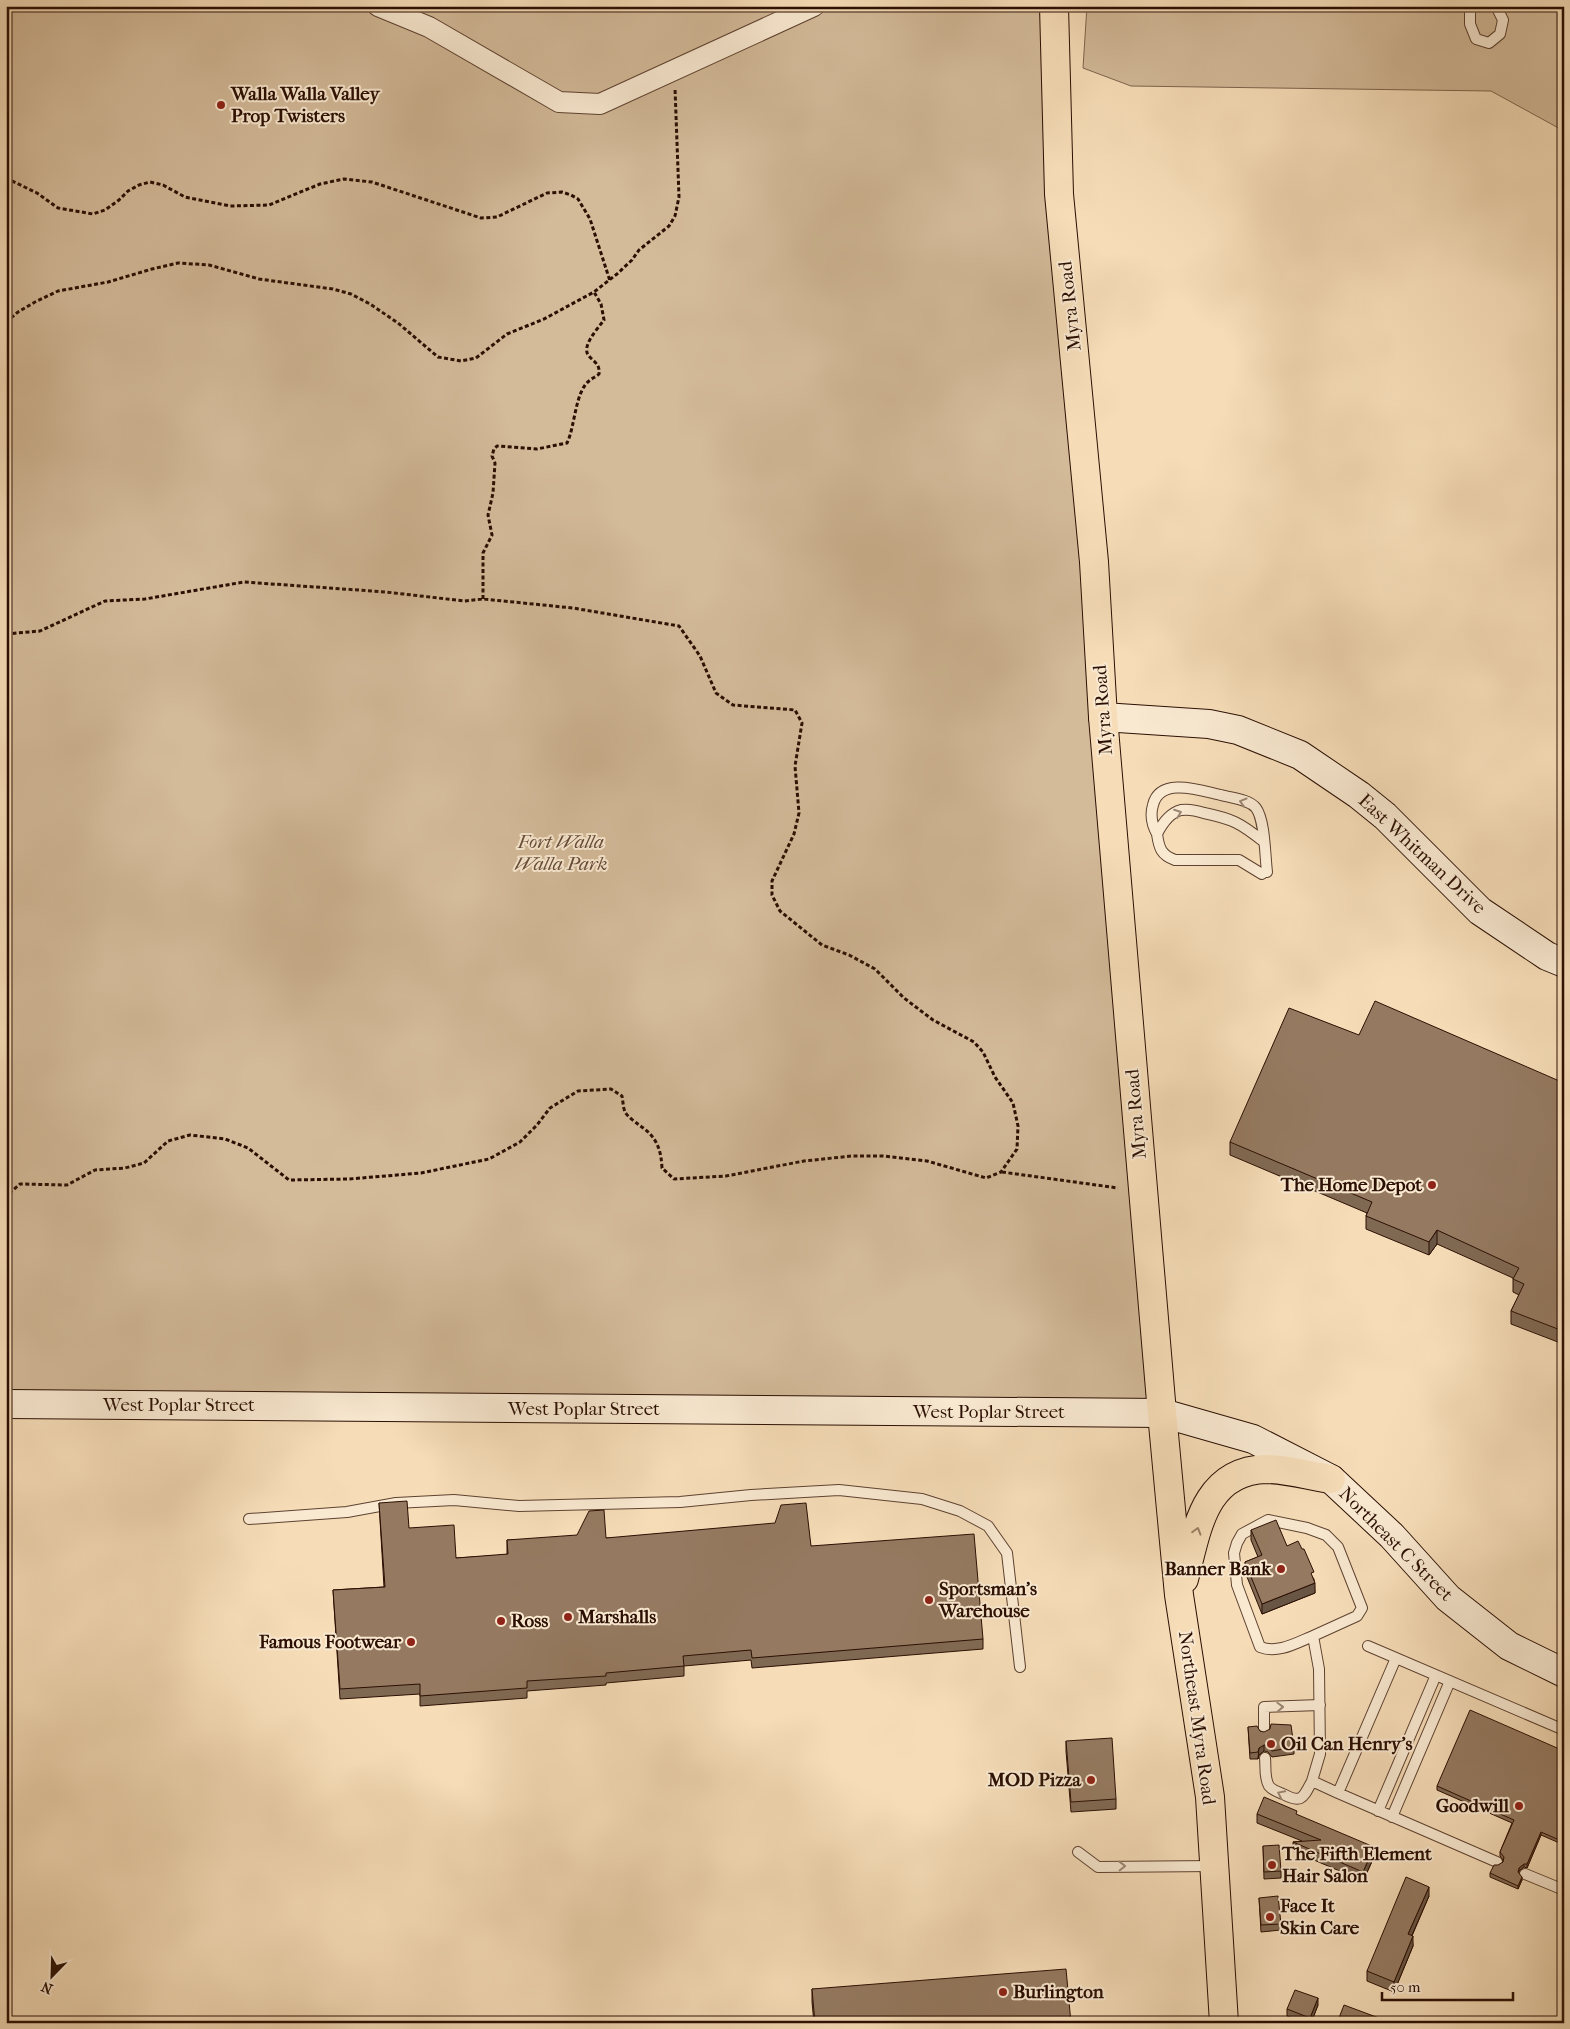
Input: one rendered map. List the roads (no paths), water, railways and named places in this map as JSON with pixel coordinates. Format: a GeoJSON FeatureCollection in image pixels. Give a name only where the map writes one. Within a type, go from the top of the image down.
{"type":"FeatureCollection","features":[{"type":"Feature","properties":{"kind":"highway","name":"Myra Road"},"geometry":{"type":"LineString","coordinates":[[1054,6],[1058,194],[1094,562],[1102,717],[1162,1413]]}},
{"type":"Feature","properties":{"kind":"highway","name":"Northeast Myra Road"},"geometry":{"type":"LineString","coordinates":[[1162,1413],[1179,1595],[1210,1797],[1224,2023]]}},
{"type":"Feature","properties":{"kind":"highway"},"geometry":{"type":"LineString","coordinates":[[1179,1595],[1202,1512],[1219,1487],[1246,1471],[1268,1469],[1331,1479]]}},
{"type":"Feature","properties":{"kind":"main road","name":"East Whitman Drive"},"geometry":{"type":"LineString","coordinates":[[1102,717],[1209,724],[1238,730],[1300,755],[1359,795],[1385,816],[1480,911],[1547,956],[1564,963]]}},
{"type":"Feature","properties":{"kind":"main road","name":"West Poplar Street"},"geometry":{"type":"LineString","coordinates":[[6,1404],[1162,1413]]}},
{"type":"Feature","properties":{"kind":"main road","name":"Northeast C Street"},"geometry":{"type":"LineString","coordinates":[[1162,1413],[1253,1439],[1331,1479],[1392,1536],[1448,1598],[1509,1646],[1564,1674]]}},
{"type":"Feature","properties":{"kind":"street"},"geometry":{"type":"LineString","coordinates":[[378,6],[429,27],[559,102],[600,104],[814,6]]}},
{"type":"Feature","properties":{"kind":"lane"},"geometry":{"type":"LineString","coordinates":[[1470,6],[1470,24],[1476,39],[1489,43],[1500,34],[1503,20],[1496,6]]}},
{"type":"Feature","properties":{"kind":"lane"},"geometry":{"type":"LineString","coordinates":[[1188,787],[1251,803],[1260,816],[1263,841],[1264,873],[1239,860],[1175,860],[1166,857],[1160,849],[1157,834],[1152,824],[1154,799],[1160,793],[1172,788],[1188,787]]}},
{"type":"Feature","properties":{"kind":"lane"},"geometry":{"type":"LineString","coordinates":[[1157,834],[1163,823],[1170,816],[1182,810],[1196,811],[1230,819],[1263,841]]}},
{"type":"Feature","properties":{"kind":"lane"},"geometry":{"type":"LineString","coordinates":[[249,1519],[347,1512],[396,1503],[454,1500],[519,1506],[680,1502],[751,1495],[839,1490],[922,1499],[960,1510],[988,1526],[1007,1553],[1020,1667]]}},
{"type":"Feature","properties":{"kind":"lane"},"geometry":{"type":"LineString","coordinates":[[1268,1520],[1307,1528],[1326,1535],[1338,1547],[1362,1608],[1357,1616],[1313,1636],[1278,1650],[1268,1650],[1260,1647],[1237,1585],[1234,1553],[1242,1534],[1268,1520]]}},
{"type":"Feature","properties":{"kind":"lane"},"geometry":{"type":"LineString","coordinates":[[1265,1758],[1266,1776],[1269,1785],[1274,1790],[1292,1799],[1300,1800],[1304,1797],[1312,1781],[1320,1754],[1319,1669],[1313,1636]]}},
{"type":"Feature","properties":{"kind":"lane"},"geometry":{"type":"LineString","coordinates":[[1368,1646],[1564,1730]]}},
{"type":"Feature","properties":{"kind":"lane"},"geometry":{"type":"LineString","coordinates":[[1338,1793],[1396,1658]]}},
{"type":"Feature","properties":{"kind":"lane"},"geometry":{"type":"LineString","coordinates":[[1378,1811],[1436,1675]]}},
{"type":"Feature","properties":{"kind":"lane"},"geometry":{"type":"LineString","coordinates":[[1392,1817],[1450,1681]]}},
{"type":"Feature","properties":{"kind":"lane"},"geometry":{"type":"LineString","coordinates":[[1264,1732],[1264,1707],[1320,1705]]}},
{"type":"Feature","properties":{"kind":"lane"},"geometry":{"type":"LineString","coordinates":[[1312,1781],[1497,1862]]}},
{"type":"Feature","properties":{"kind":"lane"},"geometry":{"type":"LineString","coordinates":[[1078,1852],[1098,1867],[1214,1866]]}},
{"type":"Feature","properties":{"kind":"lane"},"geometry":{"type":"LineString","coordinates":[[1525,1874],[1564,1890]]}},
{"type":"Feature","properties":{"kind":"place","name":"Walla Walla Valley Prop Twisters"},"geometry":{"type":"Point","coordinates":[221,105]}},
{"type":"Feature","properties":{"kind":"place","name":"The Home Depot"},"geometry":{"type":"Point","coordinates":[1432,1185]}},
{"type":"Feature","properties":{"kind":"place","name":"Banner Bank"},"geometry":{"type":"Point","coordinates":[1281,1569]}},
{"type":"Feature","properties":{"kind":"place","name":"Sportsman's Warehouse"},"geometry":{"type":"Point","coordinates":[929,1600]}},
{"type":"Feature","properties":{"kind":"place","name":"Marshalls"},"geometry":{"type":"Point","coordinates":[568,1617]}},
{"type":"Feature","properties":{"kind":"place","name":"Ross"},"geometry":{"type":"Point","coordinates":[501,1621]}},
{"type":"Feature","properties":{"kind":"place","name":"Famous Footwear"},"geometry":{"type":"Point","coordinates":[411,1642]}},
{"type":"Feature","properties":{"kind":"place","name":"Oil Can Henry's"},"geometry":{"type":"Point","coordinates":[1271,1744]}},
{"type":"Feature","properties":{"kind":"place","name":"MOD Pizza"},"geometry":{"type":"Point","coordinates":[1091,1780]}},
{"type":"Feature","properties":{"kind":"place","name":"Goodwill"},"geometry":{"type":"Point","coordinates":[1519,1806]}},
{"type":"Feature","properties":{"kind":"place","name":"The Fifth Element Hair Salon"},"geometry":{"type":"Point","coordinates":[1272,1865]}},
{"type":"Feature","properties":{"kind":"place","name":"Face It Skin Care"},"geometry":{"type":"Point","coordinates":[1270,1917]}},
{"type":"Feature","properties":{"kind":"place","name":"Burlington"},"geometry":{"type":"Point","coordinates":[1003,1992]}},
{"type":"Feature","properties":{"kind":"park label","name":"Fort Walla Walla Park"},"geometry":{"type":"Point","coordinates":[561,853]}}]}
